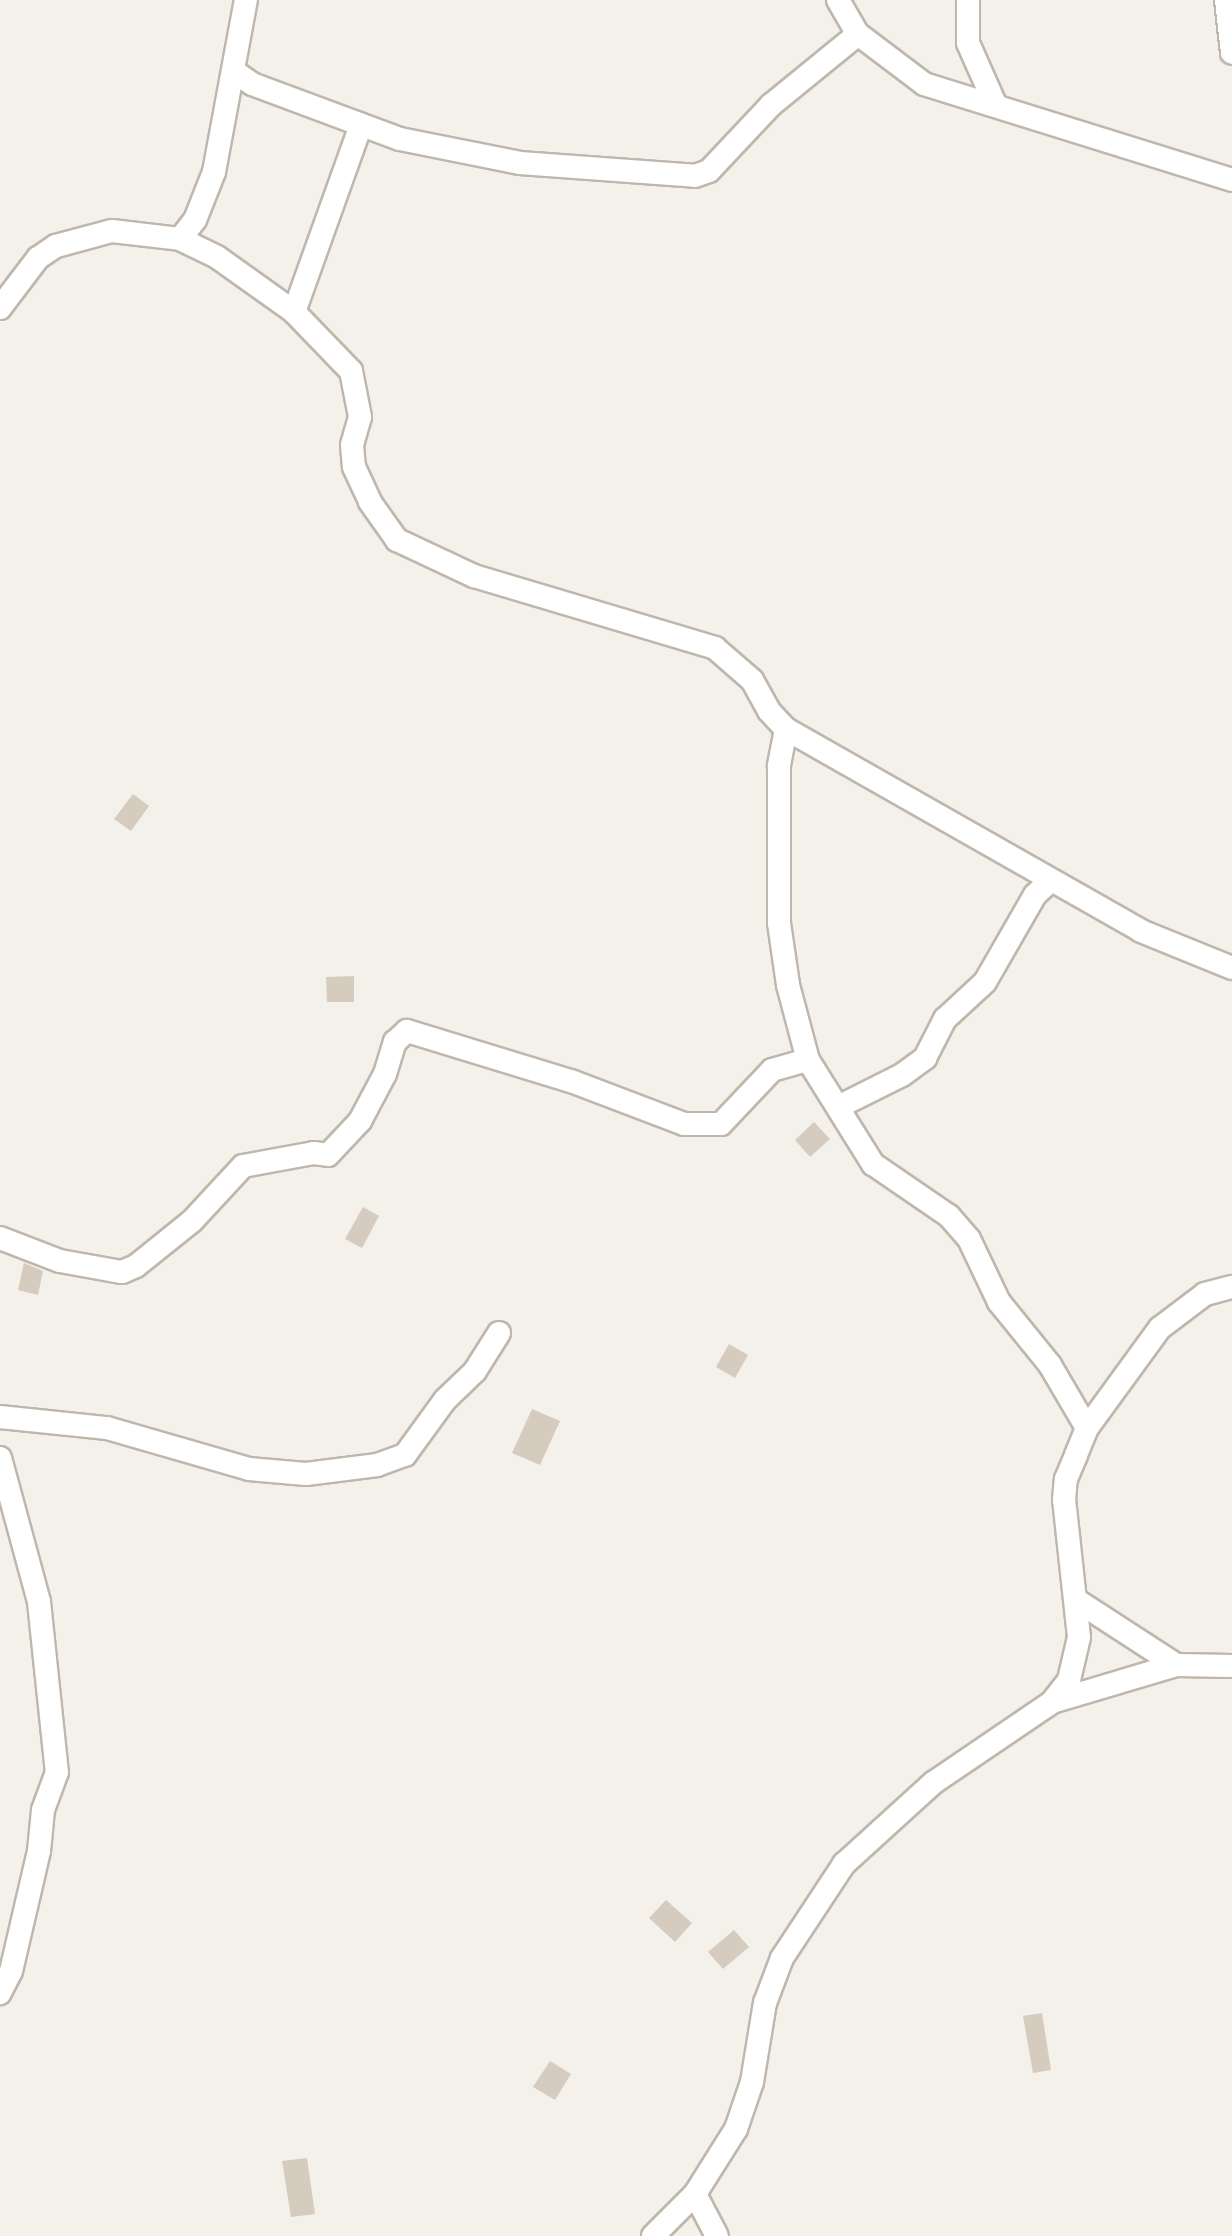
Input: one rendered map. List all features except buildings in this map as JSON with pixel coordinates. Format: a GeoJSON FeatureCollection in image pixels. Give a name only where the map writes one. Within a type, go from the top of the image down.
{"type":"FeatureCollection","features":[{"type":"Feature","properties":{"kind":"street"},"geometry":{"type":"LineString","coordinates":[[180,239],[195,220],[214,172],[246,0]]}},
{"type":"Feature","properties":{"kind":"street"},"geometry":{"type":"LineString","coordinates":[[838,0],[858,34],[924,84],[1232,180]]}},
{"type":"Feature","properties":{"kind":"street"},"geometry":{"type":"LineString","coordinates":[[968,0],[968,43],[996,104]]}},
{"type":"Feature","properties":{"kind":"street"},"geometry":{"type":"LineString","coordinates":[[1226,0],[1232,52]]}},
{"type":"Feature","properties":{"kind":"street"},"geometry":{"type":"LineString","coordinates":[[235,72],[252,84],[400,139],[520,163],[695,176],[709,170],[771,105],[858,34]]}},
{"type":"Feature","properties":{"kind":"street"},"geometry":{"type":"LineString","coordinates":[[294,312],[361,125]]}},
{"type":"Feature","properties":{"kind":"street"},"geometry":{"type":"LineString","coordinates":[[0,308],[38,258],[56,246],[112,231],[180,239],[218,257],[294,312],[351,371],[360,417],[352,446],[354,467],[370,502],[396,540],[474,576],[715,648],[752,680],[769,710],[786,728],[1141,931],[1232,968]]}},
{"type":"Feature","properties":{"kind":"street"},"geometry":{"type":"LineString","coordinates":[[786,728],[780,766],[779,923],[788,985],[808,1060],[873,1164],[949,1216],[968,1239],[1000,1302],[1050,1365],[1088,1428]]}},
{"type":"Feature","properties":{"kind":"street"},"geometry":{"type":"LineString","coordinates":[[840,1106],[902,1075],[926,1058],[945,1019],[985,982],[1035,895],[1050,881]]}},
{"type":"Feature","properties":{"kind":"street"},"geometry":{"type":"LineString","coordinates":[[0,1238],[60,1261],[122,1272],[136,1266],[192,1222],[243,1166],[314,1153],[328,1155],[360,1121],[385,1074],[395,1042],[407,1030],[554,1076],[684,1124],[720,1124],[772,1070],[808,1060]]}},
{"type":"Feature","properties":{"kind":"street"},"geometry":{"type":"LineString","coordinates":[[1052,1702],[1069,1680],[1076,1662],[1076,1600],[1066,1479],[1088,1428],[1160,1328],[1206,1294],[1232,1287]]}},
{"type":"Feature","properties":{"kind":"street"},"geometry":{"type":"LineString","coordinates":[[0,1417],[107,1428],[249,1469],[306,1474],[377,1466],[405,1454],[445,1400],[476,1371],[500,1333]]}},
{"type":"Feature","properties":{"kind":"street"},"geometry":{"type":"LineString","coordinates":[[0,1458],[38,1602],[56,1772],[43,1810],[39,1851],[11,1971],[0,1994]]}},
{"type":"Feature","properties":{"kind":"street"},"geometry":{"type":"LineString","coordinates":[[1076,1600],[1176,1664]]}},
{"type":"Feature","properties":{"kind":"street"},"geometry":{"type":"LineString","coordinates":[[653,2236],[696,2194],[719,2160],[744,2107],[765,2003],[782,1958],[844,1864],[933,1783],[1052,1702],[1176,1664],[1232,1666]]}},
{"type":"Feature","properties":{"kind":"street"},"geometry":{"type":"LineString","coordinates":[[696,2194],[717,2236]]}}]}
